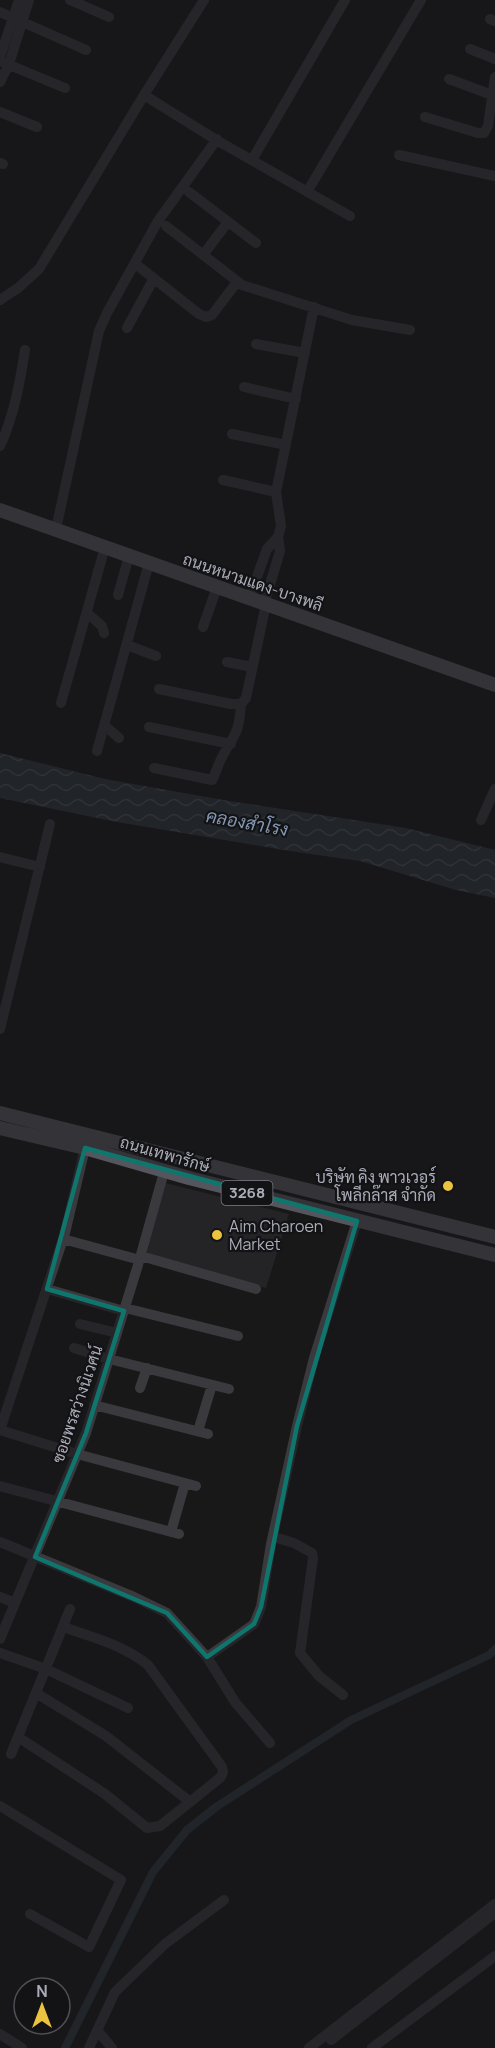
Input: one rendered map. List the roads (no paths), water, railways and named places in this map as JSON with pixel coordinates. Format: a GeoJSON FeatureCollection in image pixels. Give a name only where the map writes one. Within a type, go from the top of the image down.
{"type":"FeatureCollection","features":[{"type":"Feature","properties":{"kind":"main road","name":"ถนนหนามแดง-บางพลี"},"geometry":{"type":"LineString","coordinates":[[0,510],[495,685]]}},
{"type":"Feature","properties":{"kind":"main road","name":"ถนนเทพารักษ์"},"geometry":{"type":"LineString","coordinates":[[0,1113],[495,1237]]}},
{"type":"Feature","properties":{"kind":"main road","name":"ถนนเทพารักษ์"},"geometry":{"type":"LineString","coordinates":[[0,1128],[85,1148],[164,1172],[495,1255]]}},
{"type":"Feature","properties":{"kind":"street"},"geometry":{"type":"LineString","coordinates":[[19,0],[19,20]]}},
{"type":"Feature","properties":{"kind":"street"},"geometry":{"type":"LineString","coordinates":[[0,82],[3,61],[29,0]]}},
{"type":"Feature","properties":{"kind":"street"},"geometry":{"type":"LineString","coordinates":[[70,0],[109,17]]}},
{"type":"Feature","properties":{"kind":"street"},"geometry":{"type":"LineString","coordinates":[[0,300],[18,288],[39,269],[204,0]]}},
{"type":"Feature","properties":{"kind":"street"},"geometry":{"type":"LineString","coordinates":[[252,160],[345,0]]}},
{"type":"Feature","properties":{"kind":"street"},"geometry":{"type":"LineString","coordinates":[[307,192],[421,0]]}},
{"type":"Feature","properties":{"kind":"street"},"geometry":{"type":"LineString","coordinates":[[0,12],[86,50]]}},
{"type":"Feature","properties":{"kind":"street"},"geometry":{"type":"LineString","coordinates":[[470,49],[495,59]]}},
{"type":"Feature","properties":{"kind":"street"},"geometry":{"type":"LineString","coordinates":[[3,61],[65,88]]}},
{"type":"Feature","properties":{"kind":"street"},"geometry":{"type":"LineString","coordinates":[[425,117],[484,133],[488,126],[495,76]]}},
{"type":"Feature","properties":{"kind":"street"},"geometry":{"type":"LineString","coordinates":[[449,79],[492,95]]}},
{"type":"Feature","properties":{"kind":"street"},"geometry":{"type":"LineString","coordinates":[[144,95],[350,216]]}},
{"type":"Feature","properties":{"kind":"street"},"geometry":{"type":"LineString","coordinates":[[0,112],[37,127]]}},
{"type":"Feature","properties":{"kind":"street"},"geometry":{"type":"LineString","coordinates":[[56,529],[99,331],[158,221],[217,139]]}},
{"type":"Feature","properties":{"kind":"street"},"geometry":{"type":"LineString","coordinates":[[399,155],[495,176]]}},
{"type":"Feature","properties":{"kind":"street"},"geometry":{"type":"LineString","coordinates":[[189,192],[256,243]]}},
{"type":"Feature","properties":{"kind":"street"},"geometry":{"type":"LineString","coordinates":[[203,255],[228,222]]}},
{"type":"Feature","properties":{"kind":"street"},"geometry":{"type":"LineString","coordinates":[[166,226],[242,285],[352,320],[410,330]]}},
{"type":"Feature","properties":{"kind":"street"},"geometry":{"type":"LineString","coordinates":[[138,266],[206,317],[212,315],[237,282]]}},
{"type":"Feature","properties":{"kind":"street"},"geometry":{"type":"LineString","coordinates":[[126,328],[154,278]]}},
{"type":"Feature","properties":{"kind":"street"},"geometry":{"type":"LineString","coordinates":[[154,768],[212,780],[222,756],[240,726],[241,704],[246,698],[265,604],[280,551],[278,537],[281,526],[276,492],[315,307]]}},
{"type":"Feature","properties":{"kind":"street"},"geometry":{"type":"LineString","coordinates":[[256,344],[305,353]]}},
{"type":"Feature","properties":{"kind":"street"},"geometry":{"type":"LineString","coordinates":[[0,446],[7,431],[20,378],[24,350]]}},
{"type":"Feature","properties":{"kind":"street"},"geometry":{"type":"LineString","coordinates":[[244,387],[297,399]]}},
{"type":"Feature","properties":{"kind":"street"},"geometry":{"type":"LineString","coordinates":[[232,434],[286,445]]}},
{"type":"Feature","properties":{"kind":"street"},"geometry":{"type":"LineString","coordinates":[[223,480],[276,492]]}},
{"type":"Feature","properties":{"kind":"street"},"geometry":{"type":"LineString","coordinates":[[249,598],[267,549],[278,537]]}},
{"type":"Feature","properties":{"kind":"street"},"geometry":{"type":"LineString","coordinates":[[61,703],[105,547]]}},
{"type":"Feature","properties":{"kind":"street"},"geometry":{"type":"LineString","coordinates":[[118,595],[129,556]]}},
{"type":"Feature","properties":{"kind":"street"},"geometry":{"type":"LineString","coordinates":[[97,751],[149,563]]}},
{"type":"Feature","properties":{"kind":"street"},"geometry":{"type":"LineString","coordinates":[[203,627],[217,587]]}},
{"type":"Feature","properties":{"kind":"street"},"geometry":{"type":"LineString","coordinates":[[87,613],[102,626],[104,633]]}},
{"type":"Feature","properties":{"kind":"street"},"geometry":{"type":"LineString","coordinates":[[127,645],[156,656]]}},
{"type":"Feature","properties":{"kind":"street"},"geometry":{"type":"LineString","coordinates":[[227,662],[252,667]]}},
{"type":"Feature","properties":{"kind":"street"},"geometry":{"type":"LineString","coordinates":[[159,689],[241,704]]}},
{"type":"Feature","properties":{"kind":"street"},"geometry":{"type":"LineString","coordinates":[[104,725],[119,738]]}},
{"type":"Feature","properties":{"kind":"street"},"geometry":{"type":"LineString","coordinates":[[149,727],[231,744]]}},
{"type":"Feature","properties":{"kind":"street"},"geometry":{"type":"LineString","coordinates":[[481,820],[495,789]]}},
{"type":"Feature","properties":{"kind":"street"},"geometry":{"type":"LineString","coordinates":[[0,1029],[50,824]]}},
{"type":"Feature","properties":{"kind":"street"},"geometry":{"type":"LineString","coordinates":[[0,857],[40,867]]}},
{"type":"Feature","properties":{"kind":"street"},"geometry":{"type":"LineString","coordinates":[[0,1486],[175,1533],[191,1484],[77,1454],[0,1430],[63,1239],[85,1148]]}},
{"type":"Feature","properties":{"kind":"street","name":"ซอยพรสว่างนิเวศน์"},"geometry":{"type":"LineString","coordinates":[[0,1639],[77,1454],[109,1359],[164,1172]]}},
{"type":"Feature","properties":{"kind":"street"},"geometry":{"type":"LineString","coordinates":[[207,1657],[254,1624],[261,1607],[297,1426],[314,1358],[357,1221]]}},
{"type":"Feature","properties":{"kind":"street"},"geometry":{"type":"LineString","coordinates":[[63,1239],[256,1289]]}},
{"type":"Feature","properties":{"kind":"street"},"geometry":{"type":"LineString","coordinates":[[47,1289],[124,1310],[238,1336]]}},
{"type":"Feature","properties":{"kind":"street"},"geometry":{"type":"LineString","coordinates":[[80,1323],[117,1333]]}},
{"type":"Feature","properties":{"kind":"street"},"geometry":{"type":"LineString","coordinates":[[74,1348],[229,1389]]}},
{"type":"Feature","properties":{"kind":"street"},"geometry":{"type":"LineString","coordinates":[[141,1388],[147,1368]]}},
{"type":"Feature","properties":{"kind":"street"},"geometry":{"type":"LineString","coordinates":[[94,1405],[203,1432],[212,1385]]}},
{"type":"Feature","properties":{"kind":"street"},"geometry":{"type":"LineString","coordinates":[[274,1537],[312,1553],[300,1653],[319,1676],[343,1695]]}},
{"type":"Feature","properties":{"kind":"street"},"geometry":{"type":"LineString","coordinates":[[0,1542],[134,1597],[167,1613],[207,1657],[235,1702],[270,1743]]}},
{"type":"Feature","properties":{"kind":"street"},"geometry":{"type":"LineString","coordinates":[[0,1597],[15,1603]]}},
{"type":"Feature","properties":{"kind":"street"},"geometry":{"type":"LineString","coordinates":[[11,1754],[70,1609]]}},
{"type":"Feature","properties":{"kind":"street"},"geometry":{"type":"LineString","coordinates":[[18,1737],[105,1794],[147,1828],[160,1827],[221,1777],[222,1767],[148,1665],[120,1648],[63,1627]]}},
{"type":"Feature","properties":{"kind":"street"},"geometry":{"type":"LineString","coordinates":[[0,1653],[46,1669],[128,1708]]}},
{"type":"Feature","properties":{"kind":"street"},"geometry":{"type":"LineString","coordinates":[[36,1693],[106,1736],[189,1801]]}},
{"type":"Feature","properties":{"kind":"street"},"geometry":{"type":"LineString","coordinates":[[0,1806],[121,1880],[89,1947],[30,1914]]}},
{"type":"Feature","properties":{"kind":"street"},"geometry":{"type":"LineString","coordinates":[[89,2048],[115,1992],[165,1944],[224,1900]]}},
{"type":"Feature","properties":{"kind":"street"},"geometry":{"type":"LineString","coordinates":[[309,2048],[347,2023],[464,1932],[495,1904]]}},
{"type":"Feature","properties":{"kind":"street"},"geometry":{"type":"LineString","coordinates":[[464,1932],[495,1913]]}},
{"type":"Feature","properties":{"kind":"street"},"geometry":{"type":"LineString","coordinates":[[372,2048],[495,1956]]}},
{"type":"Feature","properties":{"kind":"street"},"geometry":{"type":"LineString","coordinates":[[321,2048],[347,2023]]}},
{"type":"Feature","properties":{"kind":"street"},"geometry":{"type":"LineString","coordinates":[[97,2030],[112,2048]]}},
{"type":"Feature","properties":{"kind":"street"},"geometry":{"type":"LineString","coordinates":[[0,2034],[22,2048]]}},
{"type":"Feature","properties":{"kind":"water","name":"คลองสำโรง"},"geometry":{"type":"Polygon","coordinates":[[[0,753],[105,779],[406,828],[495,850],[495,898],[456,890],[360,861],[117,822],[0,798],[0,753]]]}},
{"type":"Feature","properties":{"kind":"waterway"},"geometry":{"type":"LineString","coordinates":[[65,2048],[153,1872],[187,1830],[216,1807],[351,1720],[489,1655],[495,1649]]}},
{"type":"Feature","properties":{"kind":"place","name":"บริษัท คิง พาวเวอร์ โพลีกล๊าส จำกัด"},"geometry":{"type":"Point","coordinates":[448,1186]}},
{"type":"Feature","properties":{"kind":"place","name":"Aim Charoen Market"},"geometry":{"type":"Point","coordinates":[217,1235]}}]}
